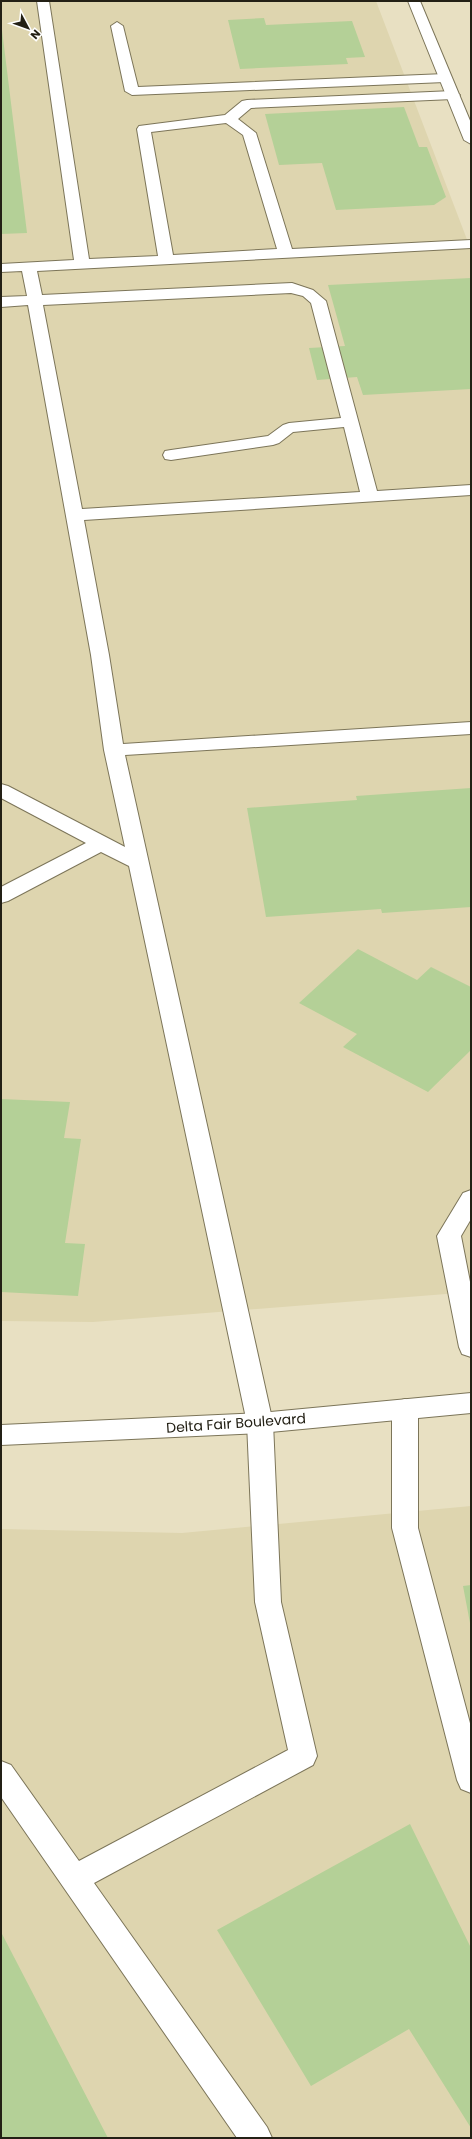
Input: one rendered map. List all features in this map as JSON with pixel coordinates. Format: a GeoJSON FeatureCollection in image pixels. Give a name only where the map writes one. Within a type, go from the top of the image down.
{"type":"FeatureCollection","features":[{"type":"Feature","properties":{"kind":"main road"},"geometry":{"type":"LineString","coordinates":[[43,1],[82,264]]}},
{"type":"Feature","properties":{"kind":"main road"},"geometry":{"type":"LineString","coordinates":[[414,1],[471,140]]}},
{"type":"Feature","properties":{"kind":"main road"},"geometry":{"type":"LineString","coordinates":[[117,26],[132,91],[446,78]]}},
{"type":"Feature","properties":{"kind":"main road"},"geometry":{"type":"LineString","coordinates":[[166,260],[144,129],[229,119],[247,104],[453,95]]}},
{"type":"Feature","properties":{"kind":"main road"},"geometry":{"type":"LineString","coordinates":[[229,119],[250,133],[286,254]]}},
{"type":"Feature","properties":{"kind":"main road"},"geometry":{"type":"LineString","coordinates":[[1,268],[471,244]]}},
{"type":"Feature","properties":{"kind":"main road"},"geometry":{"type":"LineString","coordinates":[[29,267],[100,655],[114,750],[137,862],[260,1423],[268,1602],[303,1756],[74,1878]]}},
{"type":"Feature","properties":{"kind":"main road"},"geometry":{"type":"LineString","coordinates":[[1,302],[292,288],[308,293],[318,301],[349,422],[370,496]]}},
{"type":"Feature","properties":{"kind":"main road"},"geometry":{"type":"LineString","coordinates":[[171,455],[273,440],[289,428],[349,422]]}},
{"type":"Feature","properties":{"kind":"main road"},"geometry":{"type":"LineString","coordinates":[[74,515],[471,490]]}},
{"type":"Feature","properties":{"kind":"main road"},"geometry":{"type":"LineString","coordinates":[[114,750],[471,728]]}},
{"type":"Feature","properties":{"kind":"main road"},"geometry":{"type":"LineString","coordinates":[[1,790],[100,844],[137,862]]}},
{"type":"Feature","properties":{"kind":"main road"},"geometry":{"type":"LineString","coordinates":[[1,896],[100,844]]}},
{"type":"Feature","properties":{"kind":"main road"},"geometry":{"type":"LineString","coordinates":[[471,1199],[449,1236],[471,1347]]}},
{"type":"Feature","properties":{"kind":"main road","name":"Delta Fair Boulevard"},"geometry":{"type":"LineString","coordinates":[[1,1435],[260,1423],[471,1403]]}},
{"type":"Feature","properties":{"kind":"main road"},"geometry":{"type":"LineString","coordinates":[[405,1409],[404,1528],[471,1780]]}},
{"type":"Feature","properties":{"kind":"main road"},"geometry":{"type":"LineString","coordinates":[[1,1774],[256,2138]]}},
{"type":"Feature","properties":{"kind":"shaded area"},"geometry":{"type":"Polygon","coordinates":[[[1,1],[376,1],[471,250],[471,1292],[93,1322],[1,1321],[1,1]]]}},
{"type":"Feature","properties":{"kind":"shaded area"},"geometry":{"type":"Polygon","coordinates":[[[471,1506],[471,2138],[1,2138],[1,1529],[182,1533],[471,1506]]]}},
{"type":"Feature","properties":{"kind":"building"},"geometry":{"type":"Polygon","coordinates":[[[264,18],[266,25],[352,21],[365,57],[346,58],[348,64],[240,69],[228,20],[264,18]]]}},
{"type":"Feature","properties":{"kind":"building"},"geometry":{"type":"Polygon","coordinates":[[[2,30],[27,233],[1,234],[2,30]]]}},
{"type":"Feature","properties":{"kind":"building"},"geometry":{"type":"Polygon","coordinates":[[[404,107],[419,147],[427,147],[446,197],[434,205],[336,210],[322,163],[279,165],[265,114],[404,107]]]}},
{"type":"Feature","properties":{"kind":"building"},"geometry":{"type":"Polygon","coordinates":[[[471,278],[471,389],[363,395],[357,377],[317,380],[309,348],[345,346],[328,285],[471,278]]]}},
{"type":"Feature","properties":{"kind":"building"},"geometry":{"type":"Polygon","coordinates":[[[471,788],[471,907],[382,913],[381,909],[266,917],[247,808],[357,800],[356,796],[471,788]]]}},
{"type":"Feature","properties":{"kind":"building"},"geometry":{"type":"Polygon","coordinates":[[[358,949],[417,980],[431,967],[471,987],[471,1050],[428,1092],[343,1047],[357,1034],[299,1003],[358,949]]]}},
{"type":"Feature","properties":{"kind":"building"},"geometry":{"type":"Polygon","coordinates":[[[1,1099],[70,1102],[64,1138],[81,1139],[65,1243],[85,1244],[78,1296],[1,1292],[1,1099]]]}},
{"type":"Feature","properties":{"kind":"building"},"geometry":{"type":"Polygon","coordinates":[[[471,1585],[471,1622],[470,1623],[463,1586],[471,1585]]]}},
{"type":"Feature","properties":{"kind":"building"},"geometry":{"type":"Polygon","coordinates":[[[410,1824],[471,1948],[471,2128],[409,2029],[311,2086],[217,1930],[410,1824]]]}},
{"type":"Feature","properties":{"kind":"building"},"geometry":{"type":"Polygon","coordinates":[[[1,1932],[108,2138],[1,2138],[1,1932]]]}}]}
